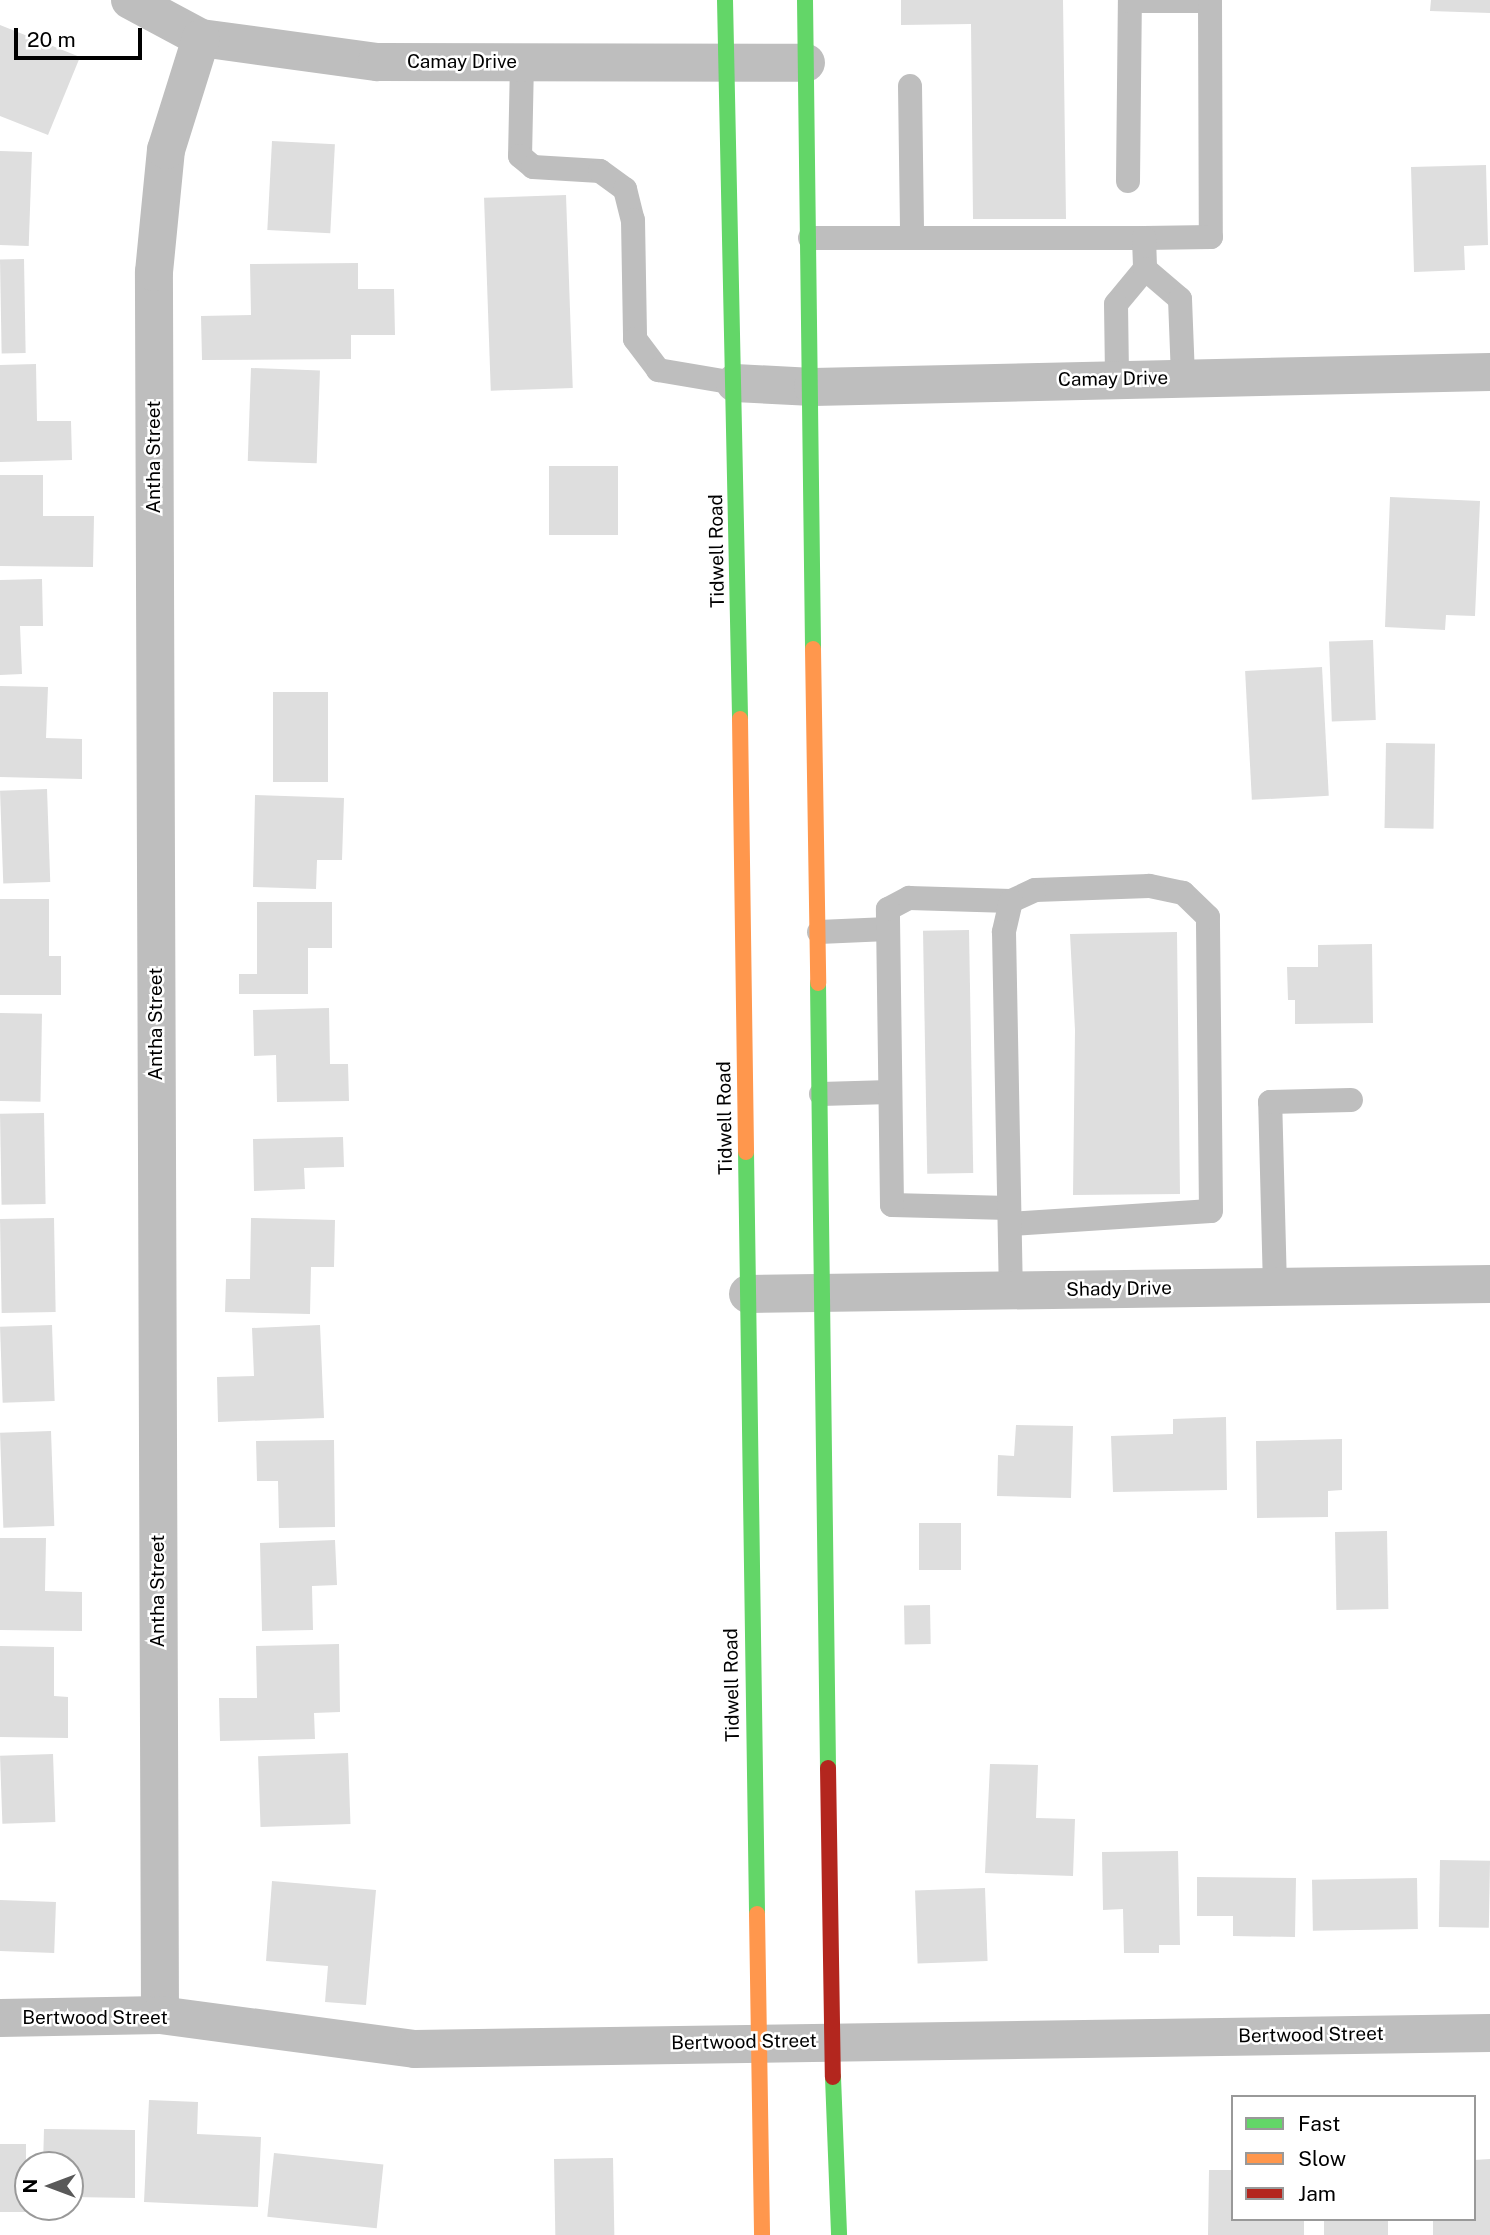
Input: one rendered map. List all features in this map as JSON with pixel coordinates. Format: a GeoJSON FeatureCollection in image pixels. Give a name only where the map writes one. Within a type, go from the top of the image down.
{"type":"FeatureCollection","features":[{"type":"Feature","properties":{"kind":"main road","name":"Tidwell Road"},"geometry":{"type":"LineString","coordinates":[[724,0],[735,383],[762,2235]]}},
{"type":"Feature","properties":{"kind":"main road"},"geometry":{"type":"LineString","coordinates":[[805,0],[813,387],[831,2040],[839,2235]]}},
{"type":"Feature","properties":{"kind":"street","name":"Camay Drive"},"geometry":{"type":"LineString","coordinates":[[130,0],[201,38],[377,62],[806,64]]}},
{"type":"Feature","properties":{"kind":"street","name":"Antha Street"},"geometry":{"type":"LineString","coordinates":[[160,2015],[153,272],[166,150],[201,38]]}},
{"type":"Feature","properties":{"kind":"street","name":"Camay Drive"},"geometry":{"type":"LineString","coordinates":[[735,383],[813,387],[1117,378],[1490,372]]}},
{"type":"Feature","properties":{"kind":"street","name":"Shady Drive"},"geometry":{"type":"LineString","coordinates":[[748,1294],[1490,1284]]}},
{"type":"Feature","properties":{"kind":"street","name":"Bertwood Street"},"geometry":{"type":"LineString","coordinates":[[0,2018],[160,2015],[415,2049],[831,2040],[1490,2033]]}},
{"type":"Feature","properties":{"kind":"lane"},"geometry":{"type":"LineString","coordinates":[[810,238],[1211,237],[1210,1],[1130,1],[1128,181]]}},
{"type":"Feature","properties":{"kind":"lane"},"geometry":{"type":"LineString","coordinates":[[522,62],[520,156],[533,167],[600,171],[625,189],[633,220],[635,338],[658,370],[735,383]]}},
{"type":"Feature","properties":{"kind":"lane"},"geometry":{"type":"LineString","coordinates":[[910,86],[912,237]]}},
{"type":"Feature","properties":{"kind":"lane"},"geometry":{"type":"LineString","coordinates":[[1117,378],[1116,303],[1144,269],[1144,238]]}},
{"type":"Feature","properties":{"kind":"lane"},"geometry":{"type":"LineString","coordinates":[[1144,269],[1180,299],[1183,378]]}},
{"type":"Feature","properties":{"kind":"lane"},"geometry":{"type":"LineString","coordinates":[[1149,886],[1182,893],[1208,917],[1211,1211],[1010,1216],[892,1205],[888,929],[888,909],[909,898],[1011,901],[1035,890],[1149,886]]}},
{"type":"Feature","properties":{"kind":"lane"},"geometry":{"type":"LineString","coordinates":[[1011,901],[1004,932],[1011,1291]]}},
{"type":"Feature","properties":{"kind":"lane"},"geometry":{"type":"LineString","coordinates":[[819,932],[888,929]]}},
{"type":"Feature","properties":{"kind":"lane"},"geometry":{"type":"LineString","coordinates":[[821,1094],[890,1093]]}},
{"type":"Feature","properties":{"kind":"lane"},"geometry":{"type":"LineString","coordinates":[[1275,1287],[1270,1102],[1351,1100]]}},
{"type":"Feature","properties":{"kind":"building"},"geometry":{"type":"Polygon","coordinates":[[[901,0],[1063,0],[1066,219],[973,219],[971,24],[901,25],[901,0]]]}},
{"type":"Feature","properties":{"kind":"building"},"geometry":{"type":"Polygon","coordinates":[[[1431,0],[1490,0],[1490,13],[1430,11],[1431,0]]]}},
{"type":"Feature","properties":{"kind":"building"},"geometry":{"type":"Polygon","coordinates":[[[0,25],[80,57],[48,135],[0,116],[0,25]]]}},
{"type":"Feature","properties":{"kind":"building"},"geometry":{"type":"Polygon","coordinates":[[[272,141],[335,144],[330,233],[267,230],[272,141]]]}},
{"type":"Feature","properties":{"kind":"building"},"geometry":{"type":"Polygon","coordinates":[[[0,151],[32,152],[29,246],[0,245],[0,151]]]}},
{"type":"Feature","properties":{"kind":"building"},"geometry":{"type":"Polygon","coordinates":[[[1486,165],[1488,245],[1464,246],[1465,270],[1414,272],[1411,167],[1486,165]]]}},
{"type":"Feature","properties":{"kind":"building"},"geometry":{"type":"Polygon","coordinates":[[[566,195],[573,388],[491,391],[484,198],[566,195]]]}},
{"type":"Feature","properties":{"kind":"building"},"geometry":{"type":"Polygon","coordinates":[[[0,259],[24,259],[26,353],[2,353],[0,259]]]}},
{"type":"Feature","properties":{"kind":"building"},"geometry":{"type":"Polygon","coordinates":[[[358,263],[358,289],[394,289],[395,335],[351,335],[351,359],[202,360],[201,316],[251,315],[250,264],[358,263]]]}},
{"type":"Feature","properties":{"kind":"building"},"geometry":{"type":"Polygon","coordinates":[[[36,364],[37,421],[71,421],[72,460],[0,462],[0,365],[36,364]]]}},
{"type":"Feature","properties":{"kind":"building"},"geometry":{"type":"Polygon","coordinates":[[[251,368],[320,370],[317,463],[248,461],[251,368]]]}},
{"type":"Feature","properties":{"kind":"building"},"geometry":{"type":"Polygon","coordinates":[[[549,466],[618,466],[618,535],[549,535],[549,466]]]}},
{"type":"Feature","properties":{"kind":"building"},"geometry":{"type":"Polygon","coordinates":[[[0,475],[43,475],[43,516],[94,516],[93,567],[0,566],[0,475]]]}},
{"type":"Feature","properties":{"kind":"building"},"geometry":{"type":"Polygon","coordinates":[[[1390,497],[1480,501],[1475,616],[1446,615],[1445,630],[1385,627],[1390,497]]]}},
{"type":"Feature","properties":{"kind":"building"},"geometry":{"type":"Polygon","coordinates":[[[42,579],[43,626],[20,626],[22,674],[0,675],[0,580],[42,579]]]}},
{"type":"Feature","properties":{"kind":"building"},"geometry":{"type":"Polygon","coordinates":[[[1373,640],[1376,720],[1332,721],[1329,642],[1373,640]]]}},
{"type":"Feature","properties":{"kind":"building"},"geometry":{"type":"Polygon","coordinates":[[[1322,667],[1329,796],[1252,800],[1245,671],[1322,667]]]}},
{"type":"Feature","properties":{"kind":"building"},"geometry":{"type":"Polygon","coordinates":[[[0,686],[48,687],[46,738],[82,739],[82,779],[0,777],[0,686]]]}},
{"type":"Feature","properties":{"kind":"building"},"geometry":{"type":"Polygon","coordinates":[[[273,692],[328,692],[328,782],[273,782],[273,692]]]}},
{"type":"Feature","properties":{"kind":"building"},"geometry":{"type":"Polygon","coordinates":[[[1386,743],[1435,744],[1434,829],[1385,828],[1386,743]]]}},
{"type":"Feature","properties":{"kind":"building"},"geometry":{"type":"Polygon","coordinates":[[[47,789],[50,882],[3,884],[0,791],[47,789]]]}},
{"type":"Feature","properties":{"kind":"building"},"geometry":{"type":"Polygon","coordinates":[[[255,795],[344,798],[342,860],[317,860],[316,889],[253,887],[255,795]]]}},
{"type":"Feature","properties":{"kind":"building"},"geometry":{"type":"Polygon","coordinates":[[[0,899],[49,899],[49,956],[61,956],[61,995],[0,995],[0,899]]]}},
{"type":"Feature","properties":{"kind":"building"},"geometry":{"type":"Polygon","coordinates":[[[257,902],[332,902],[332,948],[308,948],[308,994],[239,994],[239,974],[257,974],[257,902]]]}},
{"type":"Feature","properties":{"kind":"building"},"geometry":{"type":"Polygon","coordinates":[[[969,930],[973,1173],[927,1174],[923,931],[969,930]]]}},
{"type":"Feature","properties":{"kind":"building"},"geometry":{"type":"Polygon","coordinates":[[[1177,932],[1180,1194],[1073,1195],[1075,1030],[1070,934],[1177,932]]]}},
{"type":"Feature","properties":{"kind":"building"},"geometry":{"type":"Polygon","coordinates":[[[1372,944],[1373,1023],[1295,1024],[1295,1000],[1288,1000],[1287,967],[1318,967],[1318,945],[1372,944]]]}},
{"type":"Feature","properties":{"kind":"building"},"geometry":{"type":"Polygon","coordinates":[[[329,1008],[330,1064],[348,1064],[349,1101],[277,1102],[276,1055],[254,1056],[253,1010],[329,1008]]]}},
{"type":"Feature","properties":{"kind":"building"},"geometry":{"type":"Polygon","coordinates":[[[0,1013],[42,1014],[40,1102],[0,1101],[0,1013]]]}},
{"type":"Feature","properties":{"kind":"building"},"geometry":{"type":"Polygon","coordinates":[[[44,1113],[46,1204],[2,1205],[0,1114],[44,1113]]]}},
{"type":"Feature","properties":{"kind":"building"},"geometry":{"type":"Polygon","coordinates":[[[343,1137],[344,1167],[304,1168],[305,1189],[254,1191],[253,1139],[343,1137]]]}},
{"type":"Feature","properties":{"kind":"building"},"geometry":{"type":"Polygon","coordinates":[[[54,1218],[56,1312],[2,1313],[0,1219],[54,1218]]]}},
{"type":"Feature","properties":{"kind":"building"},"geometry":{"type":"Polygon","coordinates":[[[251,1218],[335,1220],[334,1267],[311,1267],[310,1314],[225,1312],[226,1279],[250,1279],[251,1218]]]}},
{"type":"Feature","properties":{"kind":"building"},"geometry":{"type":"Polygon","coordinates":[[[52,1325],[55,1401],[3,1403],[0,1327],[52,1325]]]}},
{"type":"Feature","properties":{"kind":"building"},"geometry":{"type":"Polygon","coordinates":[[[320,1325],[324,1418],[218,1422],[217,1377],[254,1376],[252,1328],[320,1325]]]}},
{"type":"Feature","properties":{"kind":"building"},"geometry":{"type":"Polygon","coordinates":[[[1226,1417],[1227,1490],[1113,1492],[1111,1436],[1173,1434],[1173,1419],[1226,1417]]]}},
{"type":"Feature","properties":{"kind":"building"},"geometry":{"type":"Polygon","coordinates":[[[1016,1425],[1073,1426],[1071,1498],[997,1496],[998,1455],[1014,1456],[1016,1425]]]}},
{"type":"Feature","properties":{"kind":"building"},"geometry":{"type":"Polygon","coordinates":[[[51,1431],[54,1526],[3,1528],[0,1433],[51,1431]]]}},
{"type":"Feature","properties":{"kind":"building"},"geometry":{"type":"Polygon","coordinates":[[[1342,1439],[1342,1490],[1328,1491],[1328,1517],[1257,1518],[1256,1441],[1342,1439]]]}},
{"type":"Feature","properties":{"kind":"building"},"geometry":{"type":"Polygon","coordinates":[[[334,1440],[335,1527],[279,1528],[278,1481],[257,1481],[256,1441],[334,1440]]]}},
{"type":"Feature","properties":{"kind":"building"},"geometry":{"type":"Polygon","coordinates":[[[919,1523],[961,1523],[961,1570],[919,1570],[919,1523]]]}},
{"type":"Feature","properties":{"kind":"building"},"geometry":{"type":"Polygon","coordinates":[[[1387,1531],[1388,1609],[1336,1610],[1335,1532],[1387,1531]]]}},
{"type":"Feature","properties":{"kind":"building"},"geometry":{"type":"Polygon","coordinates":[[[0,1538],[46,1538],[45,1591],[82,1592],[82,1631],[0,1630],[0,1538]]]}},
{"type":"Feature","properties":{"kind":"building"},"geometry":{"type":"Polygon","coordinates":[[[335,1540],[337,1585],[312,1586],[313,1630],[262,1631],[260,1543],[335,1540]]]}},
{"type":"Feature","properties":{"kind":"building"},"geometry":{"type":"Polygon","coordinates":[[[904,1605],[930,1605],[931,1644],[905,1644],[904,1605]]]}},
{"type":"Feature","properties":{"kind":"building"},"geometry":{"type":"Polygon","coordinates":[[[339,1644],[340,1712],[314,1713],[315,1739],[220,1741],[219,1698],[257,1698],[256,1646],[339,1644]]]}},
{"type":"Feature","properties":{"kind":"building"},"geometry":{"type":"Polygon","coordinates":[[[0,1646],[54,1647],[54,1696],[68,1697],[68,1738],[0,1737],[0,1646]]]}},
{"type":"Feature","properties":{"kind":"building"},"geometry":{"type":"Polygon","coordinates":[[[348,1753],[350,1824],[261,1827],[258,1756],[348,1753]]]}},
{"type":"Feature","properties":{"kind":"building"},"geometry":{"type":"Polygon","coordinates":[[[53,1754],[55,1822],[2,1824],[0,1756],[53,1754]]]}},
{"type":"Feature","properties":{"kind":"building"},"geometry":{"type":"Polygon","coordinates":[[[990,1764],[1038,1765],[1036,1818],[1075,1819],[1073,1876],[985,1873],[990,1764]]]}},
{"type":"Feature","properties":{"kind":"building"},"geometry":{"type":"Polygon","coordinates":[[[1178,1851],[1180,1945],[1159,1945],[1159,1953],[1124,1953],[1123,1909],[1103,1910],[1102,1852],[1178,1851]]]}},
{"type":"Feature","properties":{"kind":"building"},"geometry":{"type":"Polygon","coordinates":[[[1440,1860],[1490,1861],[1489,1928],[1439,1927],[1440,1860]]]}},
{"type":"Feature","properties":{"kind":"building"},"geometry":{"type":"Polygon","coordinates":[[[1197,1877],[1296,1878],[1295,1937],[1233,1936],[1233,1916],[1197,1916],[1197,1877]]]}},
{"type":"Feature","properties":{"kind":"building"},"geometry":{"type":"Polygon","coordinates":[[[1417,1878],[1418,1929],[1313,1931],[1312,1880],[1417,1878]]]}},
{"type":"Feature","properties":{"kind":"building"},"geometry":{"type":"Polygon","coordinates":[[[272,1881],[376,1890],[366,2005],[325,2002],[328,1966],[266,1961],[272,1881]]]}},
{"type":"Feature","properties":{"kind":"building"},"geometry":{"type":"Polygon","coordinates":[[[985,1888],[988,1961],[918,1963],[915,1890],[985,1888]]]}},
{"type":"Feature","properties":{"kind":"building"},"geometry":{"type":"Polygon","coordinates":[[[0,1900],[56,1902],[54,1953],[0,1951],[0,1900]]]}},
{"type":"Feature","properties":{"kind":"building"},"geometry":{"type":"Polygon","coordinates":[[[149,2100],[198,2102],[197,2134],[261,2137],[258,2207],[144,2202],[149,2100]]]}},
{"type":"Feature","properties":{"kind":"building"},"geometry":{"type":"Polygon","coordinates":[[[44,2129],[135,2130],[135,2198],[84,2197],[84,2151],[43,2151],[44,2129]]]}},
{"type":"Feature","properties":{"kind":"building"},"geometry":{"type":"Polygon","coordinates":[[[0,2144],[26,2144],[26,2151],[14,2151],[14,2212],[0,2212],[0,2144]]]}},
{"type":"Feature","properties":{"kind":"building"},"geometry":{"type":"Polygon","coordinates":[[[274,2153],[383,2164],[377,2228],[267,2217],[274,2153]]]}},
{"type":"Feature","properties":{"kind":"building"},"geometry":{"type":"Polygon","coordinates":[[[613,2158],[614,2235],[555,2235],[554,2159],[613,2158]]]}},
{"type":"Feature","properties":{"kind":"building"},"geometry":{"type":"Polygon","coordinates":[[[1490,2159],[1490,2235],[1433,2235],[1433,2221],[1476,2221],[1476,2160],[1490,2159]]]}},
{"type":"Feature","properties":{"kind":"building"},"geometry":{"type":"Polygon","coordinates":[[[1209,2170],[1231,2170],[1231,2221],[1304,2221],[1304,2235],[1208,2235],[1209,2170]]]}},
{"type":"Feature","properties":{"kind":"building"},"geometry":{"type":"Polygon","coordinates":[[[1324,2221],[1388,2221],[1388,2235],[1324,2235],[1324,2221]]]}},
{"type":"Feature","properties":{"kind":"traffic: fast"},"geometry":{"type":"LineString","coordinates":[[725,0],[740,719]]}},
{"type":"Feature","properties":{"kind":"traffic: fast"},"geometry":{"type":"LineString","coordinates":[[805,0],[813,649]]}},
{"type":"Feature","properties":{"kind":"traffic: fast"},"geometry":{"type":"LineString","coordinates":[[818,983],[828,1768]]}},
{"type":"Feature","properties":{"kind":"traffic: fast"},"geometry":{"type":"LineString","coordinates":[[746,1152],[757,1914]]}},
{"type":"Feature","properties":{"kind":"traffic: fast"},"geometry":{"type":"LineString","coordinates":[[833,2077],[839,2235]]}},
{"type":"Feature","properties":{"kind":"traffic: slow"},"geometry":{"type":"LineString","coordinates":[[813,649],[818,983]]}},
{"type":"Feature","properties":{"kind":"traffic: slow"},"geometry":{"type":"LineString","coordinates":[[740,719],[746,1152]]}},
{"type":"Feature","properties":{"kind":"traffic: slow"},"geometry":{"type":"LineString","coordinates":[[757,1914],[762,2235]]}},
{"type":"Feature","properties":{"kind":"traffic: jam"},"geometry":{"type":"LineString","coordinates":[[828,1768],[833,2077]]}}]}
